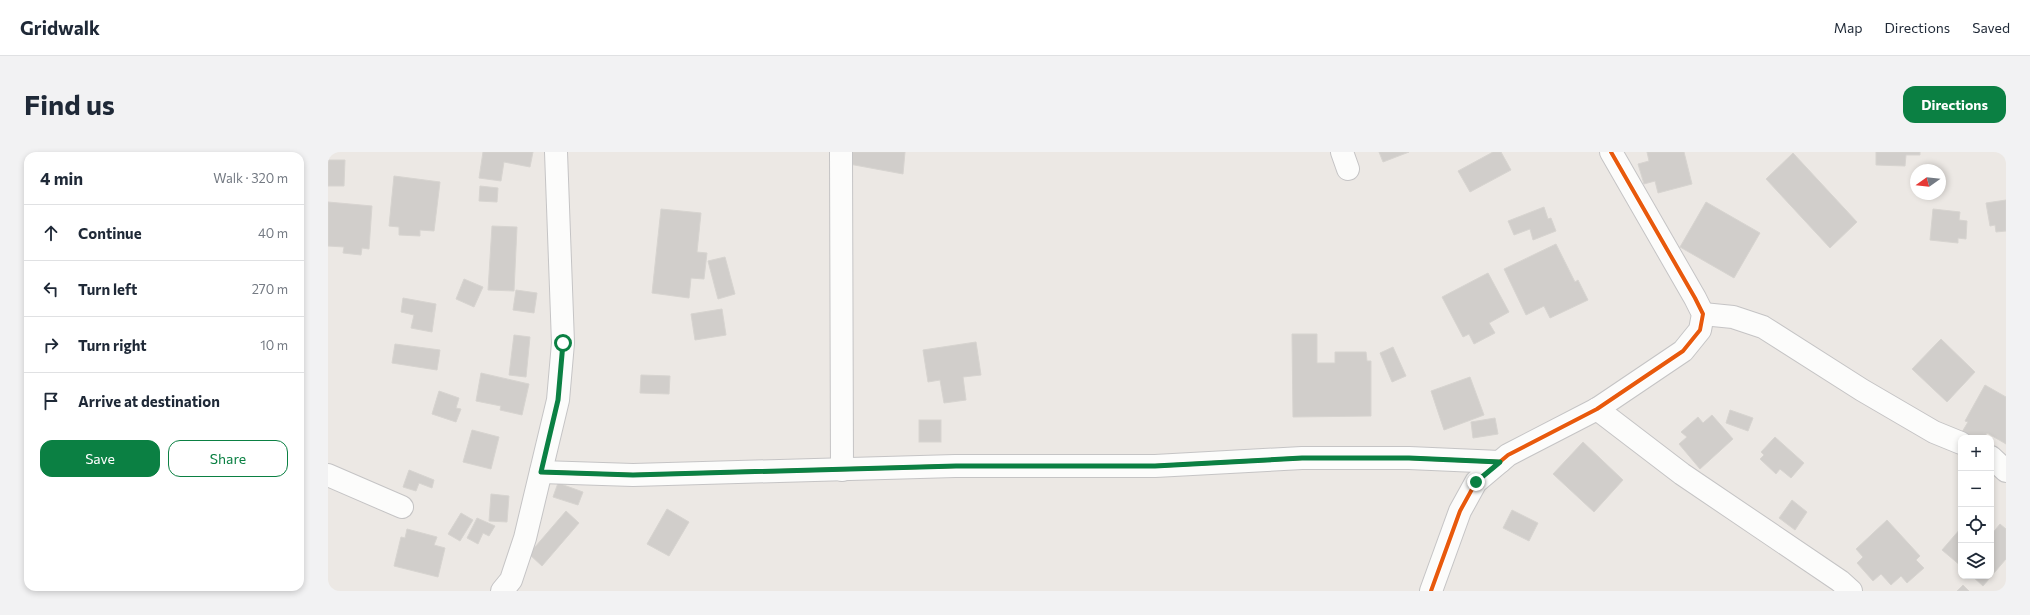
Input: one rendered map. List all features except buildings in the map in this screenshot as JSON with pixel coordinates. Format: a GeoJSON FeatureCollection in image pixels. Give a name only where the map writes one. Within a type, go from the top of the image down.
{"type":"FeatureCollection","features":[{"type":"Feature","properties":{"kind":"street"},"geometry":{"type":"LineString","coordinates":[[511,587],[525,538],[558,400],[563,343],[556,152]]}},
{"type":"Feature","properties":{"kind":"street"},"geometry":{"type":"LineString","coordinates":[[841,152],[842,470]]}},
{"type":"Feature","properties":{"kind":"street"},"geometry":{"type":"LineString","coordinates":[[1431,591],[1460,511],[1476,482],[1508,455],[1597,409],[1683,350],[1700,330],[1703,314],[1611,152]]}},
{"type":"Feature","properties":{"kind":"street"},"geometry":{"type":"LineString","coordinates":[[1703,314],[1732,317],[1764,327],[1862,390],[1934,432],[1958,442]]}},
{"type":"Feature","properties":{"kind":"street"},"geometry":{"type":"LineString","coordinates":[[1597,409],[1682,474],[1840,581],[1851,591]]}},
{"type":"Feature","properties":{"kind":"street"},"geometry":{"type":"LineString","coordinates":[[541,472],[633,475],[956,466],[1155,466],[1302,458],[1409,458],[1500,462]]}},
{"type":"Feature","properties":{"kind":"street"},"geometry":{"type":"LineString","coordinates":[[1994,460],[2006,471]]}},
{"type":"Feature","properties":{"kind":"street"},"geometry":{"type":"LineString","coordinates":[[328,475],[402,507]]}},
{"type":"Feature","properties":{"kind":"cycle path"},"geometry":{"type":"LineString","coordinates":[[1431,591],[1460,511],[1476,482],[1508,455],[1597,409],[1683,351],[1700,330],[1703,314],[1611,152]]}},
{"type":"Feature","properties":{"kind":"cycle path"},"geometry":{"type":"LineString","coordinates":[[541,472],[633,475],[955,466],[1155,466],[1302,458],[1409,458],[1500,462]]}},
{"type":"Feature","properties":{"kind":"route"},"geometry":{"type":"LineString","coordinates":[[563,343],[558,400],[541,472],[633,475],[956,466],[1155,466],[1302,458],[1409,458],[1500,462],[1476,482]]}}]}
